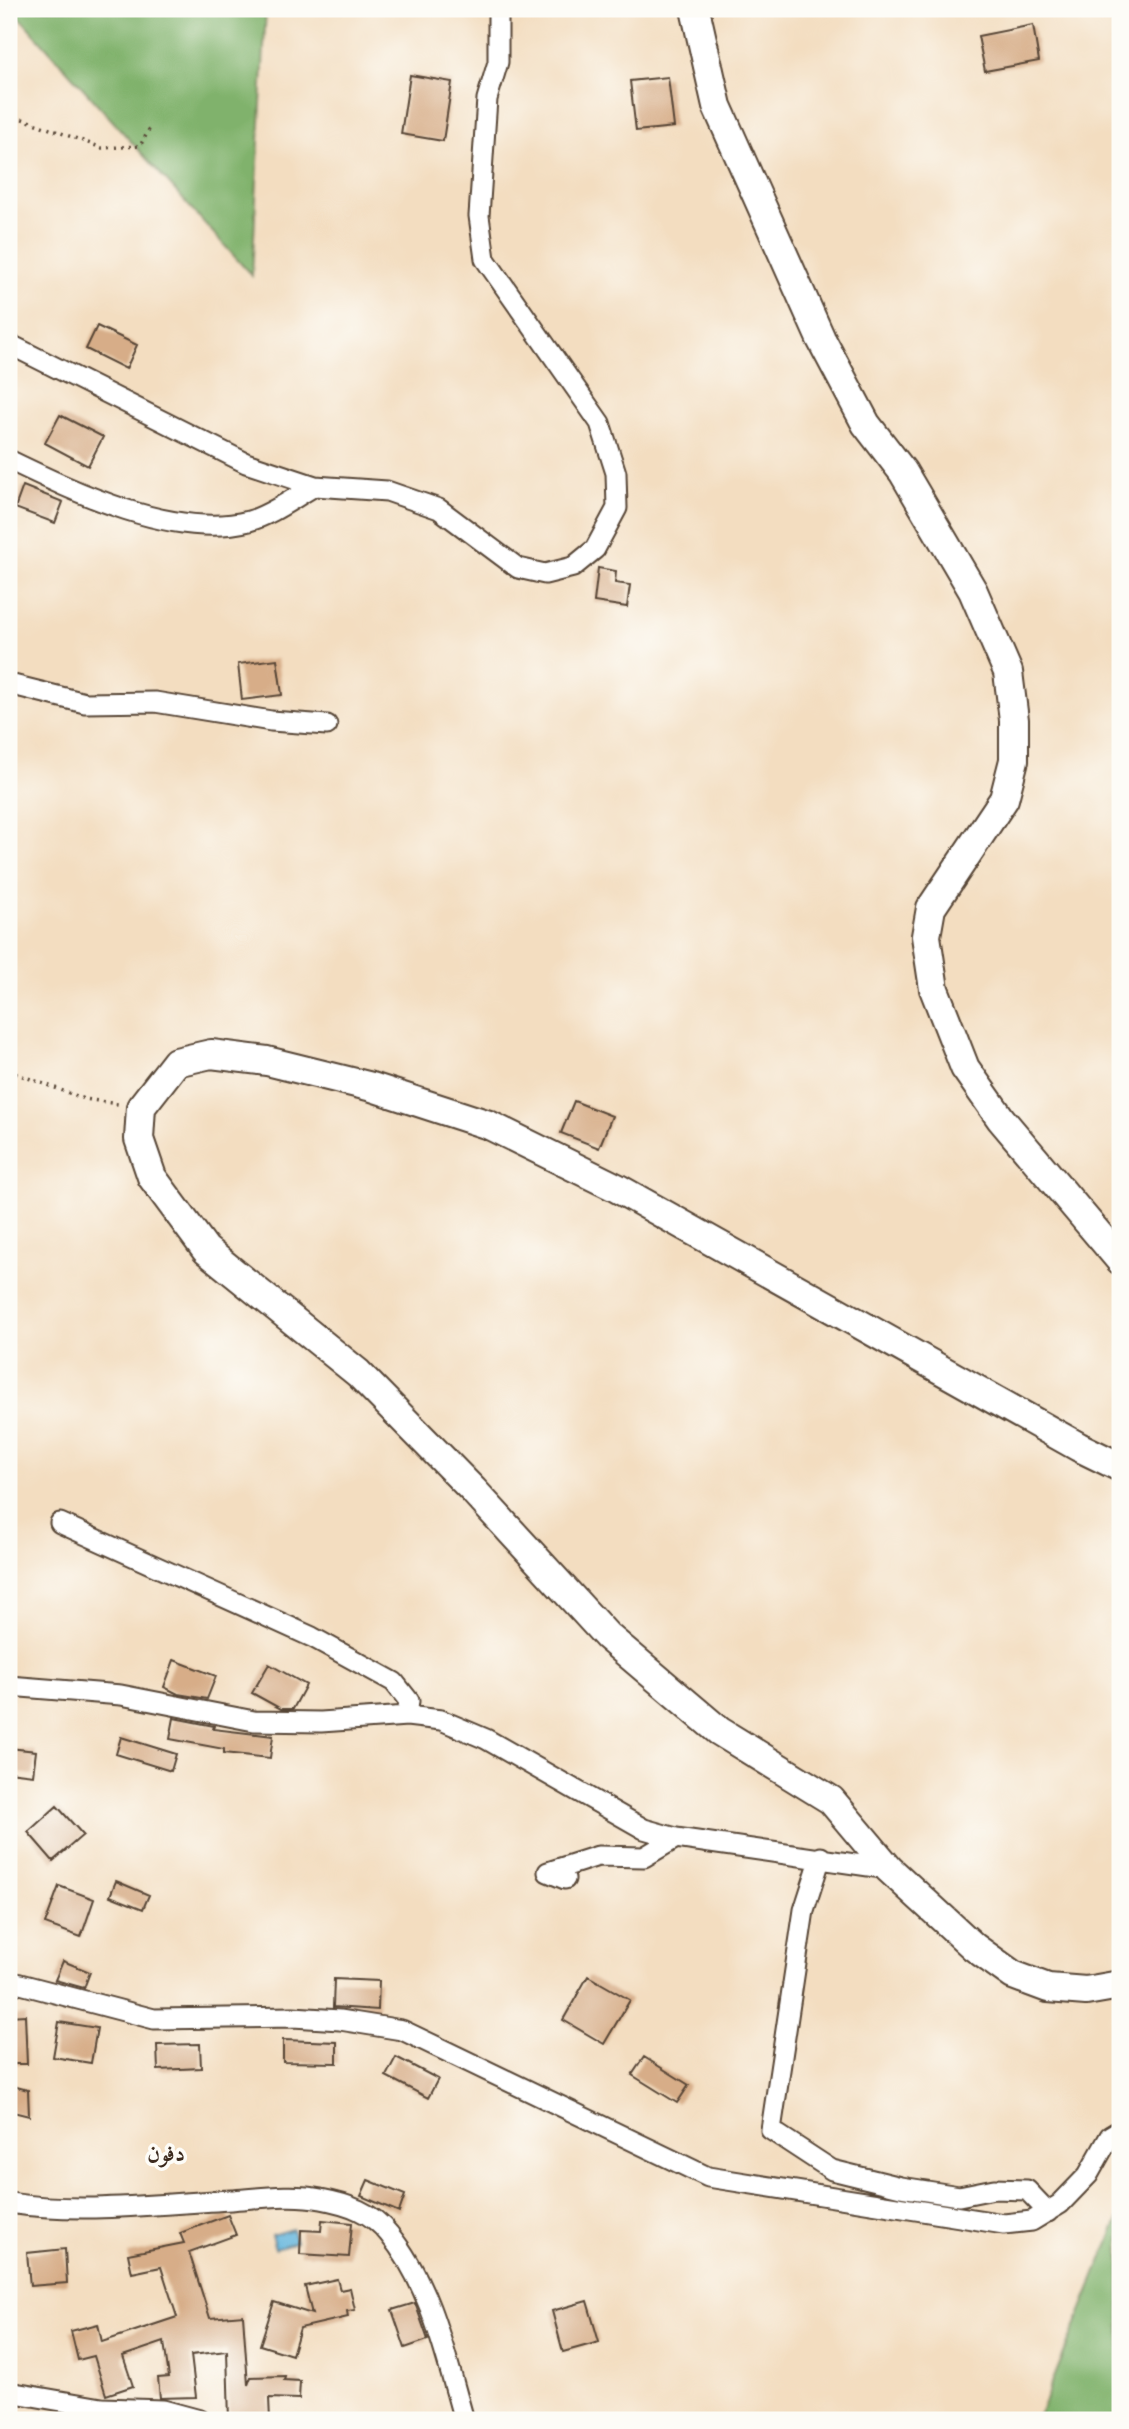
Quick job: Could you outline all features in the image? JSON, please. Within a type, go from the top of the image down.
[{"type":"street","points":[[9,344],[246,463],[315,486],[387,491],[439,509],[518,568],[545,575],[573,567],[595,549],[617,508],[616,473],[600,423],[485,258],[479,216],[487,99],[498,62],[498,9]]},
{"type":"street","points":[[695,9],[717,106],[794,281],[866,424],[903,472],[973,591],[1008,672],[1014,720],[1014,760],[1004,799],[931,908],[926,936],[934,989],[972,1078],[1001,1119],[1120,1260]]},
{"type":"street","points":[[9,460],[107,502],[160,519],[209,526],[250,520],[315,486]]},
{"type":"street","points":[[9,684],[85,704],[155,702],[271,721],[327,725]]},
{"type":"street","points":[[1120,1467],[1079,1447],[617,1188],[489,1125],[372,1087],[267,1061],[211,1054],[176,1062],[141,1107],[139,1139],[152,1177],[206,1250],[358,1373],[473,1490],[607,1636],[719,1731],[831,1800],[889,1868],[974,1947],[1013,1975],[1048,1988],[1086,1991],[1120,1985]]},
{"type":"street","points":[[60,1523],[312,1637],[394,1682],[409,1701],[407,1716]]},
{"type":"street","points":[[9,1686],[121,1695],[254,1721],[321,1722],[407,1716],[441,1720],[486,1739],[643,1829],[676,1838],[889,1868]]},
{"type":"street","points":[[565,1880],[548,1871],[598,1856],[644,1857],[676,1838]]},
{"type":"street","points":[[821,1857],[804,1910],[771,2130],[832,2170],[959,2196],[994,2189],[1027,2190],[1048,2212]]},
{"type":"street","points":[[9,1982],[154,2019],[293,2017],[340,2020],[402,2030],[708,2177],[1004,2224],[1032,2221],[1060,2204],[1088,2175],[1110,2136],[1120,2130]]},
{"type":"street","points":[[9,2203],[52,2209],[260,2198],[318,2198],[359,2208],[388,2233],[412,2267],[439,2336],[464,2420]]},
{"type":"street","points":[[9,2392],[102,2408],[163,2410],[200,2420]]},
{"type":"path","points":[[9,114],[102,148],[140,146],[151,126]]},
{"type":"path","points":[[9,1071],[85,1099],[141,1107]]},
{"type":"green space","points":[[12,9],[266,9],[252,276]]},
{"type":"green space","points":[[1120,2215],[1120,2420],[1037,2420]]},
{"type":"water","points":[[292,2229],[296,2242],[275,2248],[271,2235]]},
{"type":"building","points":[[1033,25],[1039,61],[985,71],[978,36]]},
{"type":"building","points":[[410,75],[452,82],[443,141],[401,134]]},
{"type":"building","points":[[668,77],[674,127],[636,131],[630,81]]},
{"type":"building","points":[[97,326],[137,345],[126,369],[86,349]]},
{"type":"building","points":[[60,415],[103,437],[88,466],[45,443]]},
{"type":"building","points":[[23,486],[63,502],[55,523],[15,508]]},
{"type":"building","points":[[598,568],[616,571],[615,583],[630,585],[627,607],[594,602]]},
{"type":"building","points":[[277,659],[282,695],[242,700],[238,664]]},
{"type":"building","points":[[574,1101],[612,1116],[599,1148],[561,1133]]},
{"type":"building","points":[[174,1660],[216,1676],[207,1699],[178,1694],[164,1687]]},
{"type":"building","points":[[269,1664],[306,1685],[293,1709],[281,1709],[252,1693]]},
{"type":"building","points":[[174,1718],[214,1726],[213,1729],[273,1736],[270,1758],[224,1753],[224,1749],[170,1739]]},
{"type":"building","points":[[121,1737],[176,1754],[171,1771],[116,1754]]},
{"type":"building","points":[[9,1748],[36,1751],[33,1775],[9,1772]]},
{"type":"building","points":[[57,1806],[83,1835],[53,1861],[28,1832]]},
{"type":"building","points":[[116,1881],[149,1895],[143,1909],[110,1896]]},
{"type":"building","points":[[59,1886],[94,1899],[81,1937],[45,1924]]},
{"type":"building","points":[[63,1961],[90,1972],[84,1988],[55,1980]]},
{"type":"building","points":[[588,1976],[630,2000],[604,2044],[563,2020]]},
{"type":"building","points":[[334,1979],[379,1981],[378,2010],[333,2007]]},
{"type":"building","points":[[25,2015],[27,2064],[9,2064],[9,2016]]},
{"type":"building","points":[[59,2022],[97,2028],[91,2063],[53,2057]]},
{"type":"building","points":[[283,2040],[337,2042],[337,2063],[283,2062]]},
{"type":"building","points":[[200,2044],[201,2068],[158,2070],[157,2045]]},
{"type":"building","points":[[396,2057],[438,2079],[428,2098],[386,2076]]},
{"type":"building","points":[[644,2057],[689,2085],[677,2103],[632,2075]]},
{"type":"building","points":[[9,2085],[28,2090],[29,2116],[9,2111]]},
{"type":"building","points":[[368,2180],[405,2195],[399,2212],[361,2196]]},
{"type":"building","points":[[228,2215],[236,2235],[189,2252],[210,2318],[243,2315],[248,2385],[251,2377],[285,2376],[284,2380],[300,2381],[299,2399],[269,2398],[270,2420],[229,2420],[227,2351],[191,2355],[196,2397],[160,2398],[158,2378],[169,2377],[164,2342],[123,2356],[133,2386],[106,2395],[94,2356],[78,2360],[71,2331],[98,2324],[102,2342],[177,2317],[161,2267],[132,2273],[128,2254],[184,2243],[180,2233]]},
{"type":"building","points":[[322,2220],[352,2223],[349,2257],[300,2254],[301,2230],[321,2231]]},
{"type":"building","points":[[65,2249],[67,2283],[30,2286],[27,2253]]},
{"type":"building","points":[[337,2279],[340,2290],[350,2288],[355,2310],[347,2311],[348,2317],[300,2328],[292,2355],[260,2345],[274,2302],[312,2314],[305,2286]]},
{"type":"building","points":[[587,2301],[599,2342],[563,2352],[552,2311]]},
{"type":"building","points":[[415,2303],[428,2340],[405,2348],[392,2310]]},
{"type":"district","name":"دفون","points":[[166,2153]]}]
